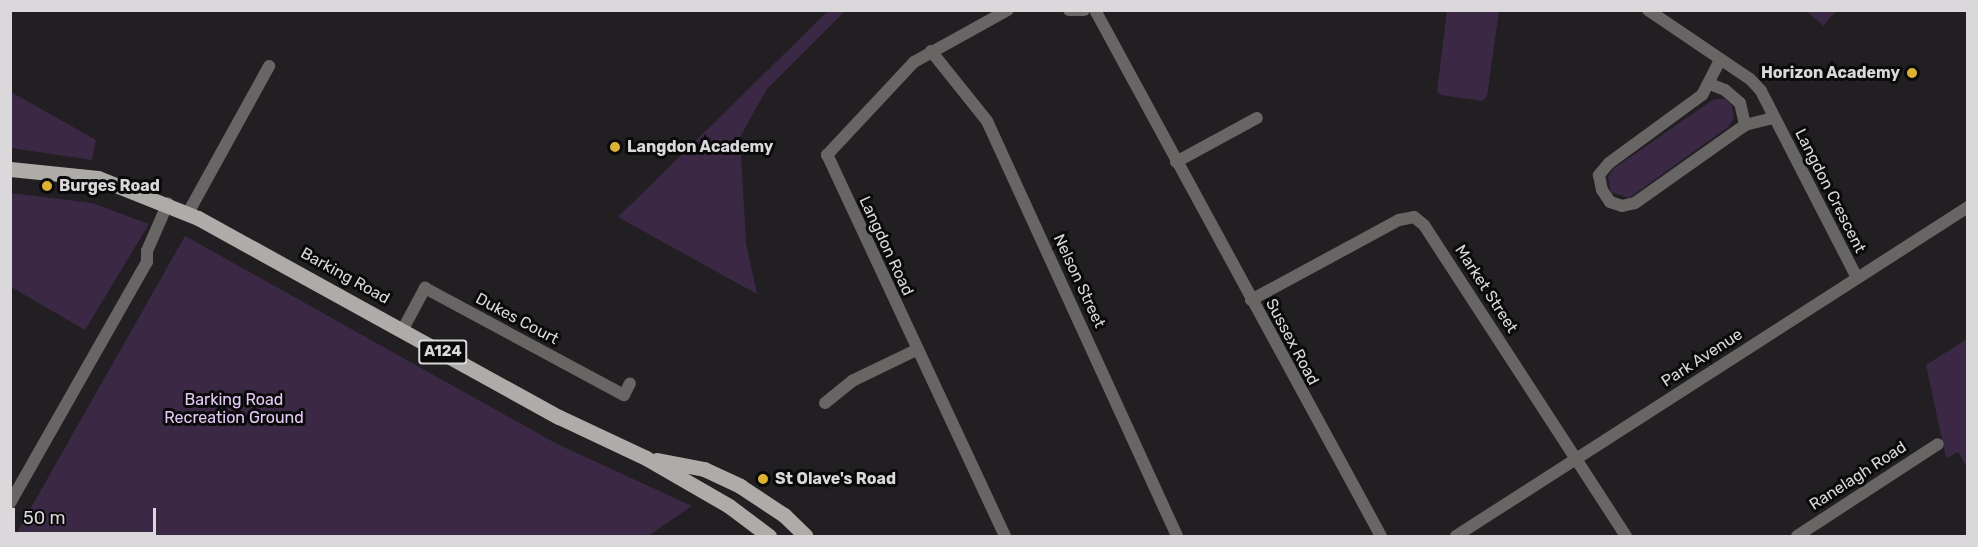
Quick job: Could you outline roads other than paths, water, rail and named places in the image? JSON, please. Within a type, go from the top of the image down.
[{"type":"main road","name":"Barking Road","points":[[10,169],[85,175],[168,203],[244,240],[559,417],[646,458],[729,506],[769,537]]},
{"type":"main road","name":"Barking Road","points":[[646,458],[704,470],[740,486],[784,514],[806,537]]},
{"type":"street","points":[[931,51],[1008,10]]},
{"type":"street","points":[[1069,10],[1084,10]]},
{"type":"street","name":"Sussex Road","points":[[1095,10],[1381,537]]},
{"type":"street","name":"Langdon Crescent","points":[[1648,10],[1750,79],[1774,118],[1857,278]]},
{"type":"street","name":"Langdon Road","points":[[931,51],[914,62],[827,155],[1005,537]]},
{"type":"street","name":"Nelson Street","points":[[931,51],[987,121],[1178,537]]},
{"type":"street","name":"Langdon Crescent","points":[[1720,60],[1710,84],[1702,95],[1609,163],[1599,175],[1602,190],[1611,201],[1622,206],[1635,203],[1745,125],[1774,118]]},
{"type":"street","points":[[188,213],[269,66]]},
{"type":"street","points":[[1710,84],[1725,90],[1740,103],[1745,125]]},
{"type":"street","points":[[1176,162],[1257,118]]},
{"type":"street","points":[[10,503],[147,262],[147,250],[168,203]]},
{"type":"street","name":"Park Avenue","points":[[1456,537],[1968,207]]},
{"type":"street","name":"Market Street","points":[[1251,300],[1399,220],[1414,217],[1424,225],[1626,537]]},
{"type":"street","name":"Dukes Court","points":[[403,329],[425,288],[624,394],[630,383]]},
{"type":"street","points":[[825,403],[852,381],[916,350]]},
{"type":"street","name":"Ranelagh Road","points":[[1797,537],[1938,444]]},
{"type":"place","name":"Horizon Academy","points":[[1912,73]]},
{"type":"place","name":"Langdon Academy","points":[[615,147]]},
{"type":"place","name":"Burges Road","points":[[47,186]]},
{"type":"place","name":"St Olave's Road","points":[[763,479]]},
{"type":"park label","name":"Barking Road Recreation Ground","points":[[234,409]]}]
